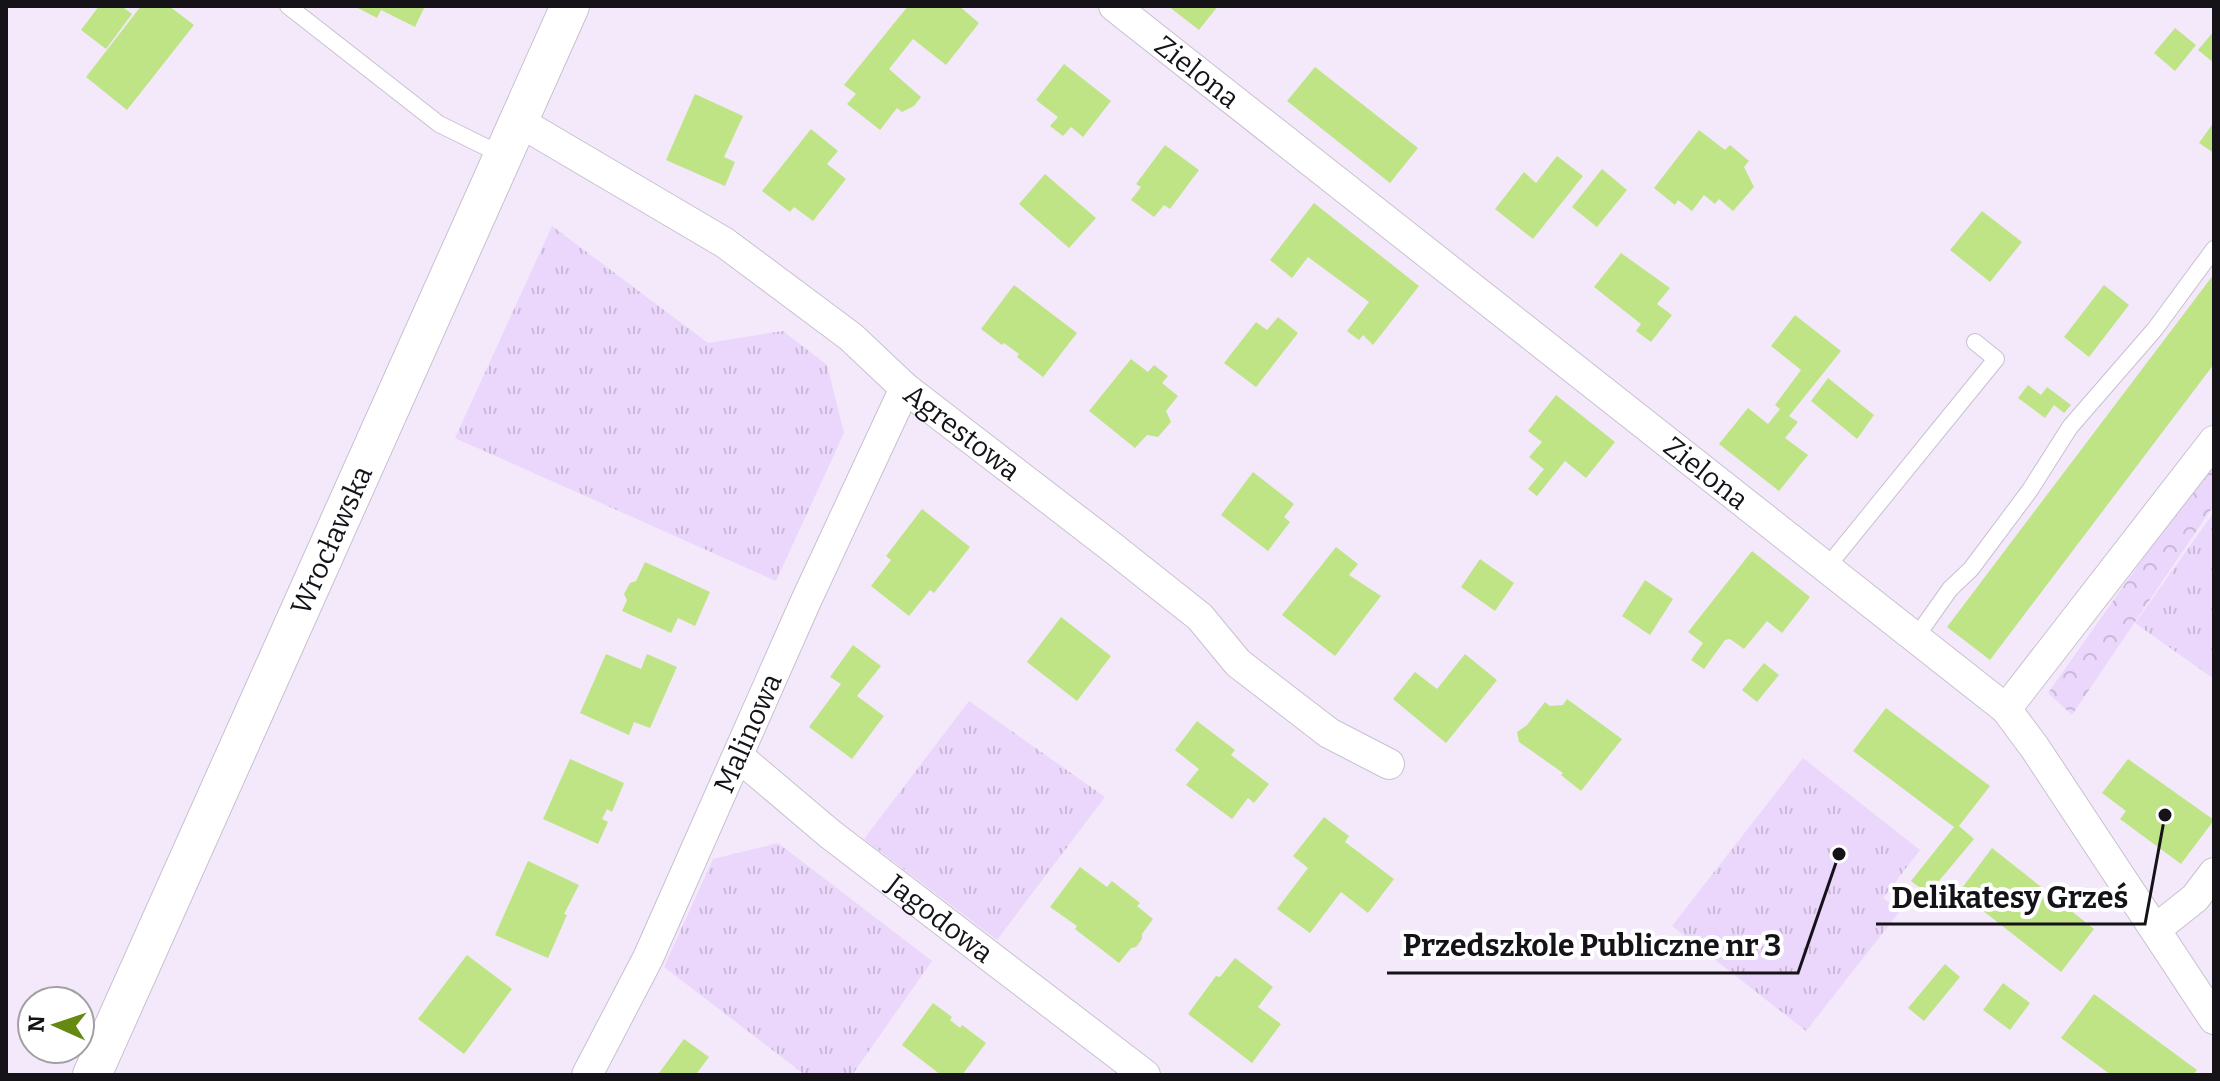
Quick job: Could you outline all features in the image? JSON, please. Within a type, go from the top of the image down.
[{"type":"street","name":"Wrocławska","points":[[92,1075],[570,6]]},
{"type":"street","name":"Zielona","points":[[1114,6],[2006,709],[2214,1019]]},
{"type":"street","name":"Agrestowa","points":[[518,121],[725,243],[851,337],[905,388],[1200,617],[1238,663],[1329,733],[1389,764]]},
{"type":"street","name":"Malinowa","points":[[587,1075],[648,958],[805,603],[905,388]]},
{"type":"street","points":[[2006,709],[2214,441]]},
{"type":"street","name":"Jagodowa","points":[[739,757],[830,834],[1145,1075]]},
{"type":"street","points":[[2156,929],[2195,898],[2214,873]]},
{"type":"lane","points":[[288,6],[439,124],[502,155]]},
{"type":"lane","points":[[1916,637],[1950,589],[1971,569],[2030,490],[2070,427],[2155,329],[2214,249]]},
{"type":"lane","points":[[1827,567],[1996,359],[1975,342]]},
{"type":"green space","points":[[552,226],[708,343],[783,331],[827,365],[844,433],[776,581],[455,438]]},
{"type":"green space","points":[[2214,458],[2214,505],[2072,715],[2048,693]]},
{"type":"green space","points":[[2214,512],[2214,679],[2135,623]]},
{"type":"green space","points":[[969,701],[1105,797],[997,940],[864,839]]},
{"type":"green space","points":[[1803,758],[1920,850],[1883,898],[1900,911],[1806,1031],[1672,926]]},
{"type":"green space","points":[[778,843],[932,961],[852,1075],[805,1075],[664,967],[713,859]]},
{"type":"building","points":[[99,6],[121,6],[132,14],[106,49],[81,30]]},
{"type":"building","points":[[141,6],[169,6],[194,25],[127,110],[86,77]]},
{"type":"building","points":[[354,6],[425,6],[415,27],[381,10],[377,18]]},
{"type":"building","points":[[908,6],[959,6],[979,23],[946,65],[913,39],[889,69],[921,97],[914,106],[902,112],[897,108],[880,130],[847,104],[856,94],[844,85]]},
{"type":"building","points":[[1168,6],[1218,6],[1199,30]]},
{"type":"building","points":[[2175,28],[2196,45],[2175,71],[2154,53]]},
{"type":"building","points":[[2214,31],[2214,63],[2198,50]]},
{"type":"building","points":[[1064,64],[1111,101],[1083,137],[1071,127],[1063,136],[1050,126],[1058,117],[1036,100]]},
{"type":"building","points":[[1315,67],[1418,148],[1390,183],[1287,101]]},
{"type":"building","points":[[695,94],[743,116],[724,157],[735,162],[725,186],[666,160]]},
{"type":"building","points":[[2214,122],[2214,153],[2199,143]]},
{"type":"building","points":[[811,129],[838,151],[827,164],[846,179],[813,221],[794,207],[790,212],[762,191]]},
{"type":"building","points":[[1699,130],[1725,150],[1730,145],[1749,161],[1744,167],[1754,187],[1733,211],[1719,199],[1715,204],[1704,195],[1692,211],[1678,200],[1675,205],[1654,188]]},
{"type":"building","points":[[1165,145],[1199,170],[1170,209],[1164,205],[1154,217],[1131,200],[1141,187],[1136,184]]},
{"type":"building","points":[[1557,156],[1583,176],[1533,239],[1495,209],[1524,172],[1536,183]]},
{"type":"building","points":[[1602,169],[1627,190],[1597,227],[1572,207]]},
{"type":"building","points":[[1045,174],[1096,218],[1069,248],[1019,204]]},
{"type":"building","points":[[1314,203],[1419,286],[1373,345],[1363,335],[1359,340],[1347,331],[1369,302],[1308,257],[1292,278],[1270,260]]},
{"type":"building","points":[[1982,211],[2022,242],[1990,282],[1950,250]]},
{"type":"building","points":[[1621,253],[1670,288],[1657,304],[1672,315],[1651,342],[1636,331],[1641,324],[1594,287]]},
{"type":"building","points":[[2214,274],[2214,364],[1990,660],[1947,627]]},
{"type":"building","points":[[1014,285],[1077,333],[1043,377],[1017,357],[1019,354],[981,329]]},
{"type":"building","points":[[2104,285],[2129,305],[2089,357],[2064,337]]},
{"type":"building","points":[[1795,315],[1841,351],[1789,416],[1798,422],[1785,438],[1808,455],[1779,491],[1719,444],[1748,408],[1768,424],[1780,409],[1775,405],[1801,370],[1771,346]]},
{"type":"building","points":[[1278,317],[1298,333],[1256,387],[1224,363],[1256,322],[1267,330]]},
{"type":"building","points":[[1131,359],[1148,372],[1154,365],[1168,376],[1162,383],[1178,396],[1166,411],[1171,422],[1158,437],[1147,435],[1135,448],[1089,411]]},
{"type":"building","points":[[1828,378],[1874,415],[1857,439],[1811,401]]},
{"type":"building","points":[[2028,385],[2041,395],[2047,387],[2071,405],[2064,413],[2054,405],[2045,418],[2018,398]]},
{"type":"building","points":[[1556,395],[1615,442],[1586,478],[1565,461],[1537,496],[1528,489],[1544,469],[1529,457],[1542,442],[1528,431]]},
{"type":"building","points":[[1253,472],[1294,504],[1284,517],[1290,522],[1268,551],[1221,515]]},
{"type":"building","points":[[922,509],[970,547],[934,593],[930,590],[909,616],[871,586],[891,560],[886,556]]},
{"type":"building","points":[[1336,547],[1358,564],[1349,575],[1381,596],[1335,656],[1282,615]]},
{"type":"building","points":[[1752,551],[1810,597],[1782,633],[1767,621],[1744,649],[1730,639],[1725,640],[1704,669],[1691,660],[1703,643],[1688,632]]},
{"type":"building","points":[[1480,559],[1514,583],[1495,611],[1461,587]]},
{"type":"building","points":[[645,562],[710,592],[695,626],[678,618],[671,633],[622,611],[627,600],[624,594],[630,583],[636,581]]},
{"type":"building","points":[[1645,580],[1673,599],[1650,635],[1622,616]]},
{"type":"building","points":[[1061,617],[1111,656],[1077,701],[1027,662]]},
{"type":"building","points":[[853,645],[881,666],[857,696],[884,716],[852,759],[809,727],[841,684],[830,677]]},
{"type":"building","points":[[606,654],[641,669],[647,654],[677,667],[650,728],[634,722],[629,735],[580,713]]},
{"type":"building","points":[[1465,654],[1497,680],[1446,743],[1393,699],[1415,672],[1437,689]]},
{"type":"building","points":[[1764,663],[1779,675],[1757,702],[1742,690]]},
{"type":"building","points":[[1567,699],[1622,739],[1581,791],[1561,775],[1563,773],[1519,742],[1517,732],[1527,725],[1545,702],[1550,706],[1563,705]]},
{"type":"building","points":[[1886,708],[1990,786],[1959,826],[1974,839],[1928,894],[1911,881],[1954,827],[1853,751]]},
{"type":"building","points":[[1197,721],[1235,750],[1231,755],[1269,784],[1254,803],[1248,798],[1232,819],[1186,785],[1199,769],[1175,750]]},
{"type":"building","points":[[570,759],[624,783],[612,812],[607,809],[602,819],[608,822],[598,844],[543,819]]},
{"type":"building","points":[[2128,759],[2214,820],[2181,864],[2120,819],[2126,811],[2102,793]]},
{"type":"building","points":[[1324,817],[1349,836],[1345,842],[1394,879],[1368,913],[1341,892],[1310,933],[1277,909],[1308,868],[1293,856]]},
{"type":"building","points":[[1992,848],[2094,929],[2061,972],[1959,892]]},
{"type":"building","points":[[528,861],[579,885],[564,914],[567,915],[548,958],[495,935]]},
{"type":"building","points":[[1080,867],[1107,887],[1112,881],[1140,903],[1137,906],[1153,919],[1136,947],[1131,948],[1119,963],[1050,907]]},
{"type":"building","points":[[467,955],[512,989],[464,1054],[418,1019]]},
{"type":"building","points":[[1235,958],[1273,987],[1258,1007],[1281,1024],[1252,1063],[1188,1014],[1216,976],[1220,977]]},
{"type":"building","points":[[1945,964],[1960,977],[1924,1021],[1908,1008]]},
{"type":"building","points":[[2003,983],[2030,1003],[2010,1030],[1983,1010]]},
{"type":"building","points":[[2094,994],[2197,1070],[2193,1075],[2111,1075],[2061,1038]]},
{"type":"building","points":[[933,1003],[952,1017],[950,1020],[960,1028],[962,1025],[986,1043],[962,1075],[941,1075],[902,1045]]},
{"type":"building","points":[[684,1039],[709,1057],[697,1073],[700,1075],[659,1073]]},
{"type":"place","name":"Delikatesy Grześ","points":[[2165,815]]},
{"type":"place","name":"Przedszkole Publiczne nr 3","points":[[1839,854]]}]
